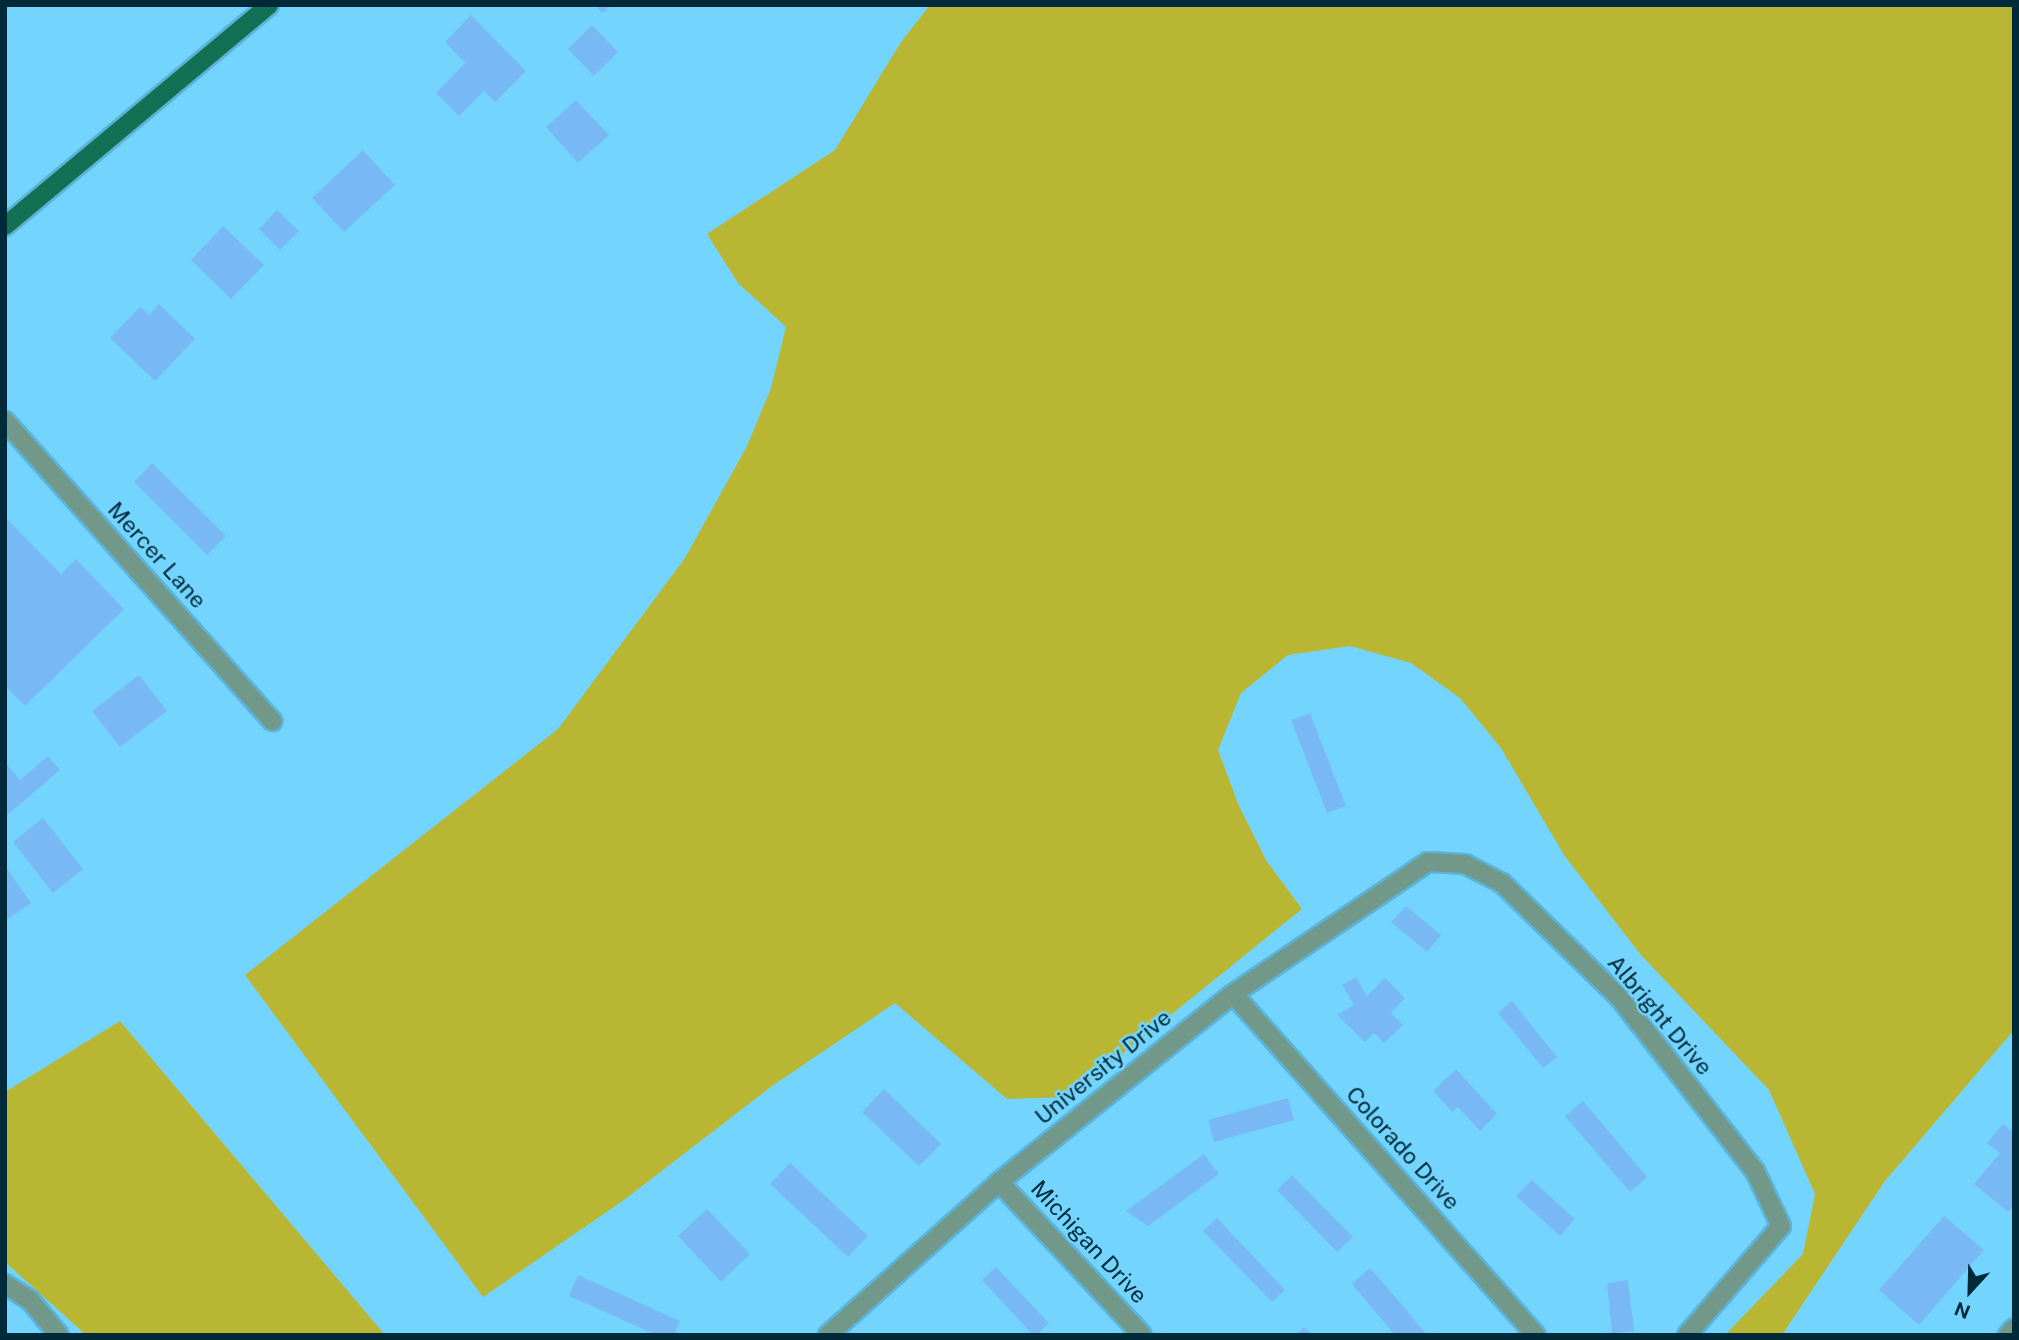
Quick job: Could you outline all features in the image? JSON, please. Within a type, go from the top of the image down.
[{"type":"main road","points":[[5,226],[269,5]]},
{"type":"street","name":"Mercer Lane","points":[[5,421],[272,721]]},
{"type":"street","name":"University Drive","points":[[828,1335],[999,1182],[1233,994],[1428,862]]},
{"type":"street","name":"Albright Drive","points":[[1428,862],[1465,864],[1502,883],[1619,997],[1755,1171],[1781,1226],[1687,1335]]},
{"type":"street","name":"Colorado Drive","points":[[1233,994],[1536,1335]]},
{"type":"street","name":"Michigan Drive","points":[[999,1182],[1142,1335]]},
{"type":"street","points":[[5,1284],[30,1300],[59,1335]]},
{"type":"street","points":[[2008,1335],[2014,1328]]},
{"type":"shaded area","points":[[930,5],[2014,5],[2014,1030],[1885,1181],[1782,1335],[1725,1335],[1803,1254],[1815,1194],[1769,1090],[1640,954],[1564,855],[1501,748],[1460,698],[1411,663],[1350,646],[1288,655],[1241,693],[1218,750],[1239,806],[1266,860],[1302,909],[1069,1097],[1007,1099],[895,1003],[772,1086],[624,1200],[483,1297],[245,975],[558,729],[685,558],[747,446],[771,388],[786,327],[738,283],[707,234],[835,150],[901,42]]},
{"type":"shaded area","points":[[120,1021],[385,1335],[86,1335],[5,1262],[5,1092]]},
{"type":"building","points":[[595,5],[611,5],[602,13]]},
{"type":"building","points":[[471,15],[526,71],[495,102],[484,91],[459,116],[436,93],[465,63],[445,42]]},
{"type":"building","points":[[592,25],[618,52],[594,76],[568,49]]},
{"type":"building","points":[[576,100],[609,135],[578,163],[546,127]]},
{"type":"building","points":[[363,150],[395,185],[344,232],[312,198]]},
{"type":"building","points":[[277,210],[299,231],[280,250],[259,229]]},
{"type":"building","points":[[223,226],[264,265],[231,299],[191,260]]},
{"type":"building","points":[[159,304],[195,339],[155,381],[110,338],[140,307],[149,315]]},
{"type":"building","points":[[152,463],[226,536],[207,555],[134,482]]},
{"type":"building","points":[[5,517],[61,574],[76,559],[124,609],[25,706],[5,686]]},
{"type":"building","points":[[139,675],[167,711],[120,747],[92,711]]},
{"type":"building","points":[[1310,713],[1346,806],[1327,813],[1291,720]]},
{"type":"building","points":[[48,756],[60,770],[5,817],[5,763],[20,780]]},
{"type":"building","points":[[43,818],[83,869],[53,893],[13,842]]},
{"type":"building","points":[[5,866],[31,903],[5,921]]},
{"type":"building","points":[[1406,906],[1441,935],[1427,952],[1391,922]]},
{"type":"building","points":[[1356,977],[1367,996],[1385,978],[1405,998],[1391,1013],[1403,1025],[1384,1043],[1374,1033],[1365,1042],[1337,1015],[1354,1005],[1342,985]]},
{"type":"building","points":[[1512,1001],[1557,1057],[1543,1068],[1498,1013]]},
{"type":"building","points":[[1456,1069],[1497,1114],[1480,1131],[1458,1107],[1452,1112],[1433,1091]]},
{"type":"building","points":[[884,1089],[941,1144],[919,1166],[862,1112]]},
{"type":"building","points":[[1288,1098],[1294,1120],[1214,1142],[1208,1120]]},
{"type":"building","points":[[1583,1101],[1647,1177],[1630,1192],[1565,1116]]},
{"type":"building","points":[[2003,1124],[2014,1133],[2014,1205],[2008,1212],[1974,1184],[2000,1153],[1987,1143]]},
{"type":"building","points":[[1204,1154],[1219,1174],[1148,1226],[1126,1211]]},
{"type":"building","points":[[790,1163],[868,1236],[848,1257],[770,1184]]},
{"type":"building","points":[[1292,1175],[1353,1237],[1337,1252],[1277,1190]]},
{"type":"building","points":[[1532,1180],[1575,1219],[1560,1236],[1516,1196]]},
{"type":"building","points":[[707,1209],[750,1254],[721,1282],[678,1236]]},
{"type":"building","points":[[1944,1216],[1984,1250],[1919,1325],[1879,1290]]},
{"type":"building","points":[[1217,1218],[1285,1290],[1272,1302],[1203,1231]]},
{"type":"building","points":[[996,1267],[1049,1323],[1037,1335],[1033,1335],[982,1280]]},
{"type":"building","points":[[1370,1268],[1427,1335],[1395,1335],[1352,1284]]},
{"type":"building","points":[[578,1275],[680,1321],[674,1335],[656,1335],[569,1296]]},
{"type":"building","points":[[1628,1280],[1634,1331],[1612,1333],[1607,1283]]},
{"type":"building","points":[[1304,1327],[1313,1335],[1296,1335]]}]
